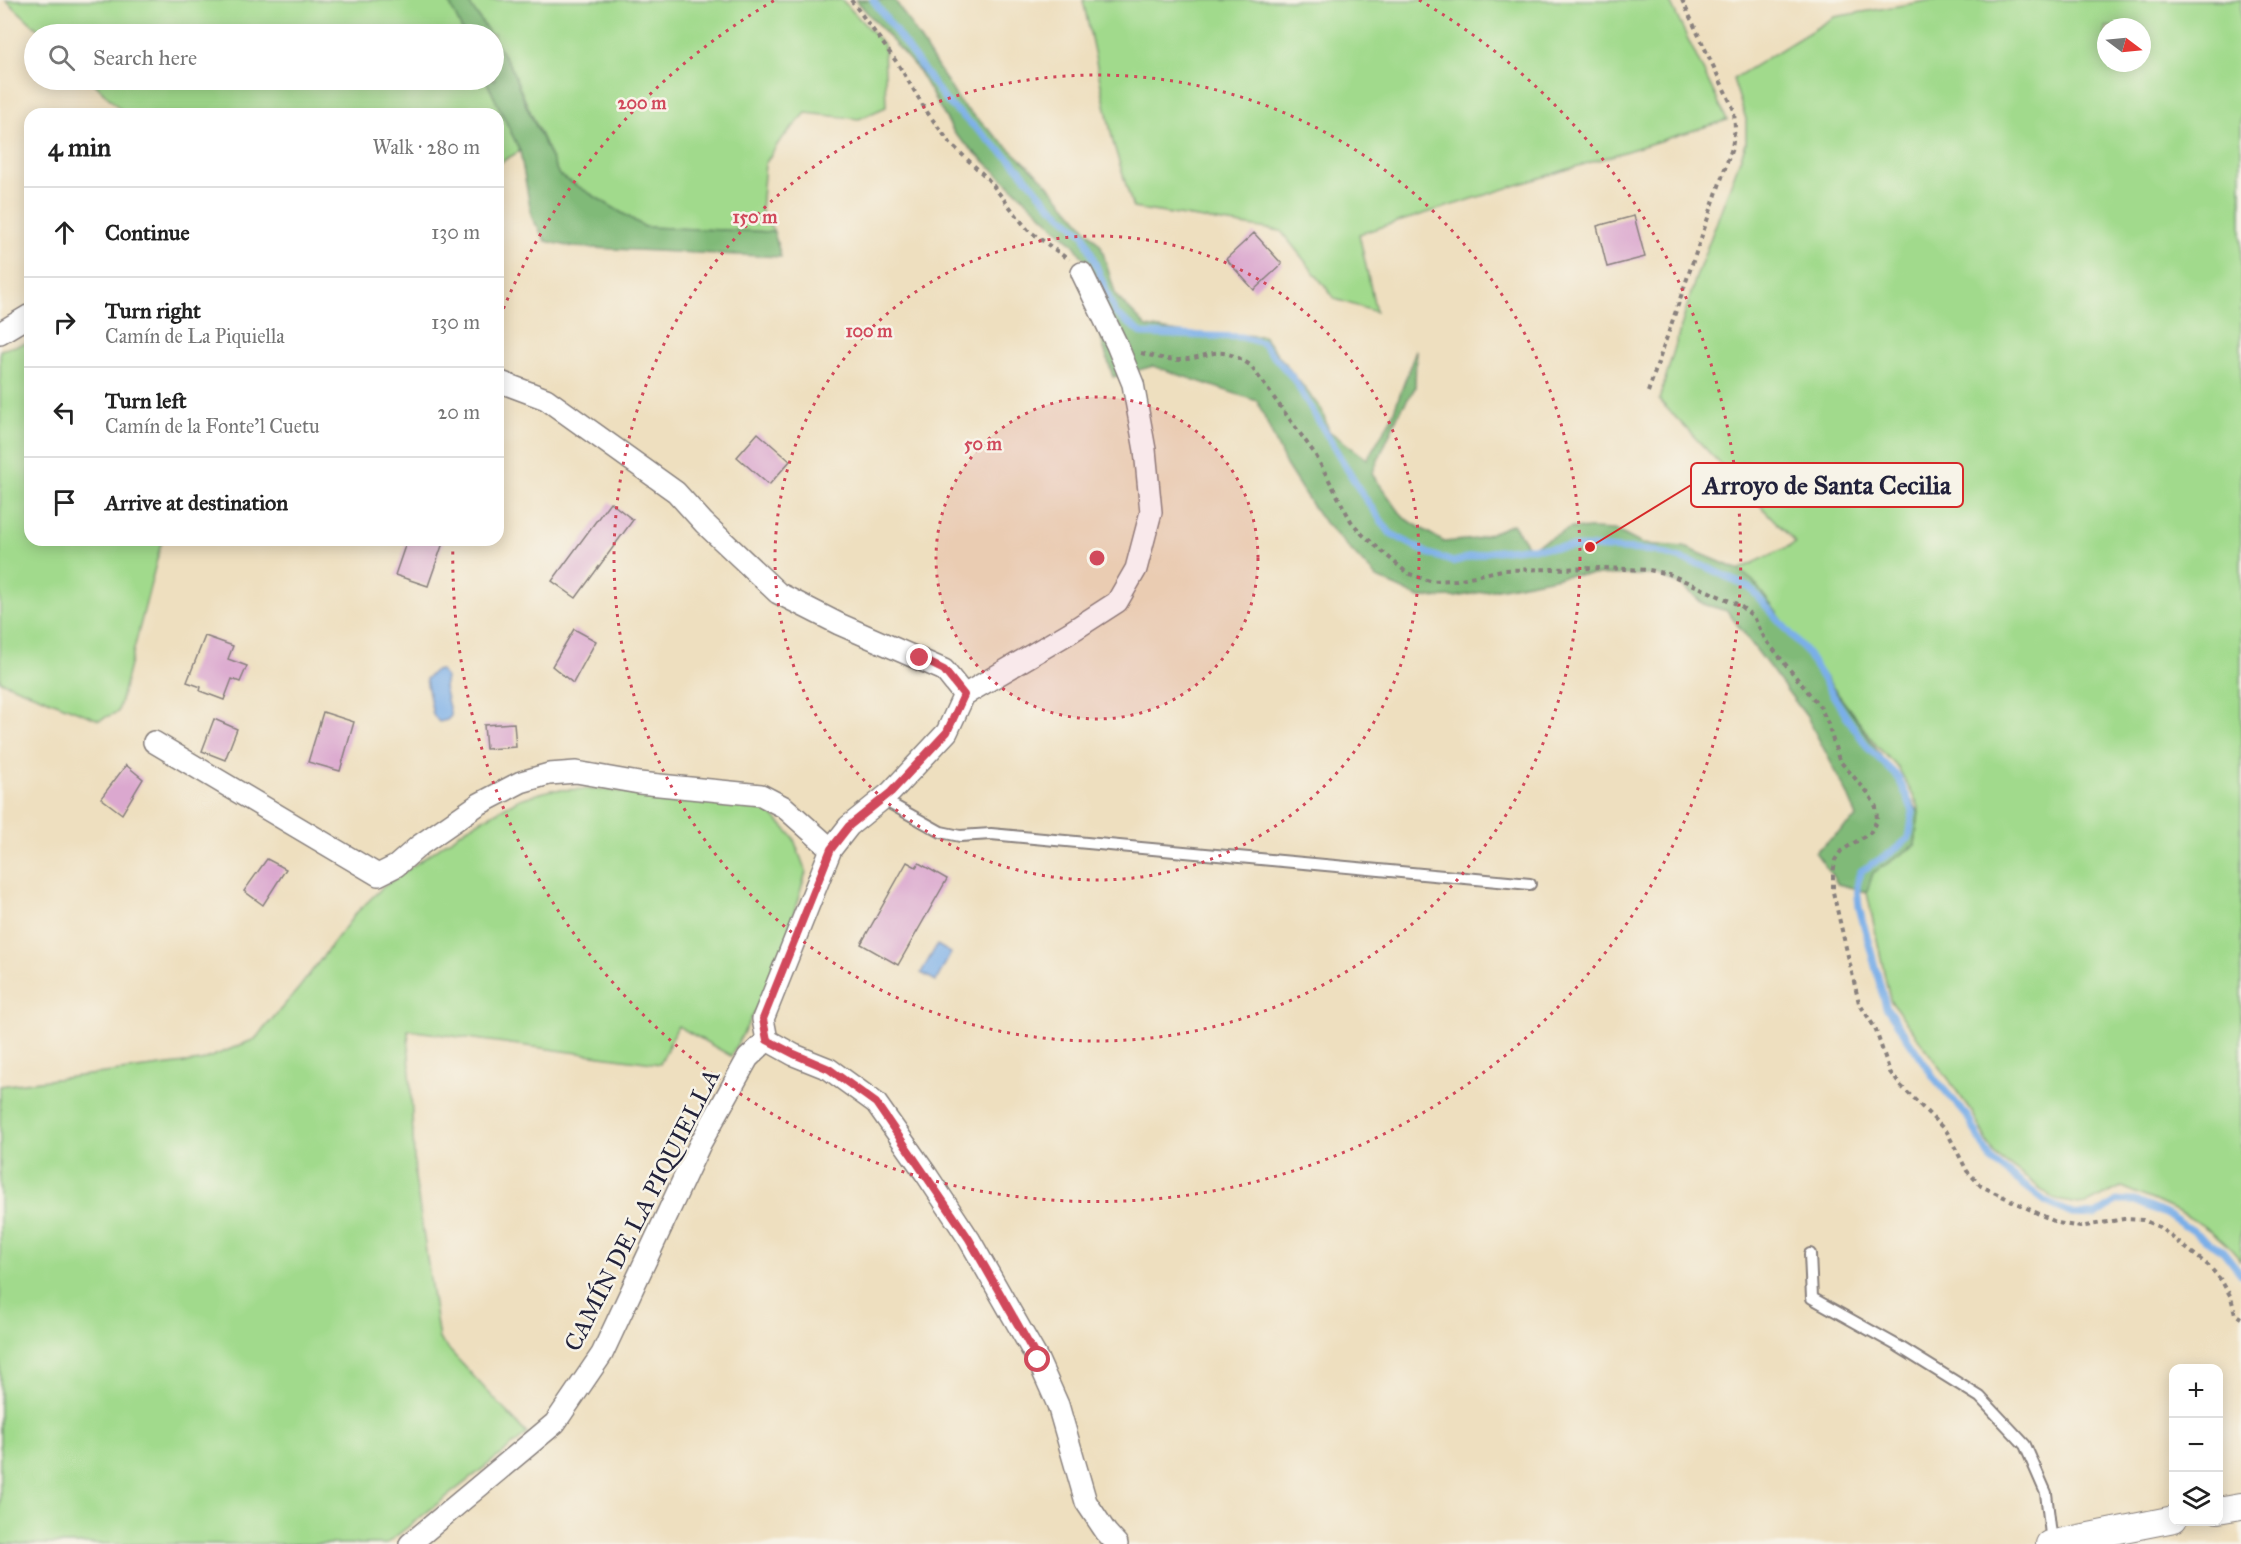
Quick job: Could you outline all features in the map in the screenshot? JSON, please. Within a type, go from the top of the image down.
[{"type":"street","points":[[1082,273],[1133,384],[1145,450],[1151,512],[1136,569],[1117,602],[964,695],[947,732],[882,799],[849,826],[831,849],[763,1019],[767,1040],[829,1069],[876,1103],[926,1174],[969,1239],[1038,1360],[1058,1405],[1086,1502],[1117,1544]]},
{"type":"street","points":[[0,333],[24,319]]},
{"type":"street","points":[[504,383],[546,399],[676,492],[704,523],[778,593],[839,624],[944,670],[964,695]]},
{"type":"street","points":[[154,742],[378,875],[396,866],[479,804],[521,782],[549,774],[576,772],[639,783],[761,795],[784,807],[831,849]]},
{"type":"street","name":"CAMÍN DE LA PIQUIELLA","points":[[410,1544],[555,1423],[602,1354],[700,1144],[721,1106],[748,1058],[767,1040]]},
{"type":"street","points":[[2223,1509],[2241,1506]]},
{"type":"street","points":[[2050,1544],[2169,1520]]},
{"type":"lane","points":[[882,799],[941,832],[960,836],[991,834],[1530,884]]},
{"type":"lane","points":[[1810,1254],[1812,1298],[1898,1346],[1980,1397],[2025,1445],[2046,1493],[2050,1544]]},
{"type":"path","points":[[851,0],[898,64],[927,112],[950,143],[987,178],[1028,230],[1074,264],[1082,273]]},
{"type":"path","points":[[1648,392],[1732,148],[1735,128],[1734,110],[1725,88],[1682,0]]},
{"type":"path","points":[[1117,345],[1158,358],[1179,360],[1216,351],[1239,357],[1250,365],[1315,454],[1351,521],[1362,534],[1407,573],[1430,581],[1456,580],[1502,570],[1604,568],[1649,570],[1669,574],[1739,605],[1754,617],[1765,639],[1821,708],[1839,760],[1868,793],[1876,807],[1877,820],[1870,833],[1841,851],[1835,860],[1833,892],[1859,1003],[1875,1028],[1890,1072],[1947,1132],[1967,1171],[1982,1186],[2058,1223],[2080,1227],[2124,1219],[2143,1220],[2159,1227],[2209,1266],[2222,1280],[2231,1298],[2235,1314],[2241,1318]]},
{"type":"green space","points":[[6,0],[448,0],[459,24],[32,24]]},
{"type":"green space","points":[[448,0],[467,0],[483,24],[459,24]]},
{"type":"green space","points":[[462,0],[842,0],[884,45],[886,107],[859,119],[806,113],[779,142],[765,164],[761,210],[774,232],[645,227],[559,175],[504,56],[504,24],[480,24]]},
{"type":"green space","points":[[856,0],[895,0],[961,104],[1045,181],[1101,246],[1116,296],[1147,327],[1185,333],[1263,336],[1322,410],[1329,431],[1367,459],[1391,419],[1416,350],[1415,388],[1399,413],[1372,474],[1404,518],[1444,542],[1476,539],[1513,524],[1529,548],[1571,528],[1615,530],[1642,544],[1685,547],[1739,570],[1753,581],[1853,715],[1919,812],[1915,845],[1873,873],[1867,892],[1838,884],[1815,852],[1857,817],[1807,717],[1727,611],[1703,604],[1683,586],[1656,575],[1570,575],[1456,597],[1420,598],[1377,578],[1318,515],[1286,465],[1257,401],[1153,366],[1113,377],[1102,342],[1097,278],[1074,245],[955,134],[918,70]]},
{"type":"green space","points":[[1083,0],[1669,0],[1727,120],[1359,234],[1376,312],[1335,299],[1281,231],[1133,208],[1113,142]]},
{"type":"green space","points":[[1932,0],[2241,0],[2241,1261],[2229,1247],[2202,1225],[2154,1201],[2121,1187],[2085,1205],[2056,1200],[1994,1154],[1972,1112],[1890,1000],[1866,888],[1873,873],[1915,845],[1919,807],[1899,769],[1877,746],[1753,581],[1736,571],[1796,543],[1659,400],[1695,280],[1746,143],[1746,119],[1733,79],[1834,17]]},
{"type":"green space","points":[[504,56],[559,175],[645,227],[774,232],[781,257],[572,247],[546,241],[532,218],[520,151],[504,118],[504,108],[499,108],[491,90],[504,90]]},
{"type":"green space","points":[[101,90],[491,90],[499,108],[119,108]]},
{"type":"green space","points":[[504,118],[520,151],[504,160]]},
{"type":"green space","points":[[24,344],[24,546],[160,546],[118,712],[99,720],[0,681],[0,350]]},
{"type":"green space","points":[[598,789],[766,808],[793,837],[806,872],[777,970],[731,1056],[678,1026],[660,1064],[408,1030],[415,1177],[439,1339],[527,1434],[386,1544],[0,1544],[0,1086],[201,1061],[255,1039],[299,988],[356,913],[382,888],[467,828],[520,799],[551,790]]},
{"type":"water","points":[[440,670],[446,678],[444,687],[451,716],[439,722],[433,715],[426,679],[434,671]]},
{"type":"water","points":[[937,945],[951,953],[936,981],[921,973]]},
{"type":"building","points":[[1634,216],[1645,257],[1607,267],[1597,226]]},
{"type":"building","points":[[1254,233],[1282,264],[1254,290],[1226,259]]},
{"type":"building","points":[[758,433],[790,461],[769,485],[737,457]]},
{"type":"building","points":[[610,502],[633,520],[576,598],[552,581]]},
{"type":"building","points":[[405,546],[442,546],[428,586],[395,575]]},
{"type":"building","points":[[574,629],[596,641],[573,683],[552,666]]},
{"type":"building","points":[[205,636],[233,646],[228,659],[247,666],[240,682],[232,679],[224,700],[200,691],[201,687],[187,682]]},
{"type":"building","points":[[323,712],[354,722],[340,771],[308,762]]},
{"type":"building","points":[[214,719],[237,729],[225,760],[202,751]]},
{"type":"building","points":[[514,723],[516,747],[486,749],[484,725]]},
{"type":"building","points":[[126,765],[143,779],[122,814],[101,798]]},
{"type":"building","points":[[267,859],[286,869],[263,905],[244,891]]},
{"type":"building","points":[[907,862],[916,867],[919,863],[947,879],[898,965],[861,944]]},
{"type":"waterway","points":[[873,0],[946,101],[1013,162],[1050,205],[1084,235],[1115,313],[1143,334],[1241,337],[1262,343],[1293,378],[1362,494],[1390,533],[1427,553],[1453,562],[1488,552],[1524,548],[1590,547],[1654,551],[1704,566],[1750,588],[1805,650],[1869,749],[1898,777],[1913,811],[1909,838],[1892,852],[1861,871],[1857,886],[1859,907],[1886,1007],[1935,1079],[1967,1116],[1991,1160],[2046,1202],[2072,1214],[2096,1215],[2117,1201],[2135,1201],[2168,1215],[2223,1251],[2241,1274]]},
{"type":"place","name":"Arroyo de Santa Cecilia","points":[[1590,547]]},
{"type":"route","points":[[920,658],[944,670],[964,695],[947,732],[891,792],[849,826],[831,849],[763,1019],[767,1040],[829,1069],[876,1103],[969,1239],[1038,1360]]}]
